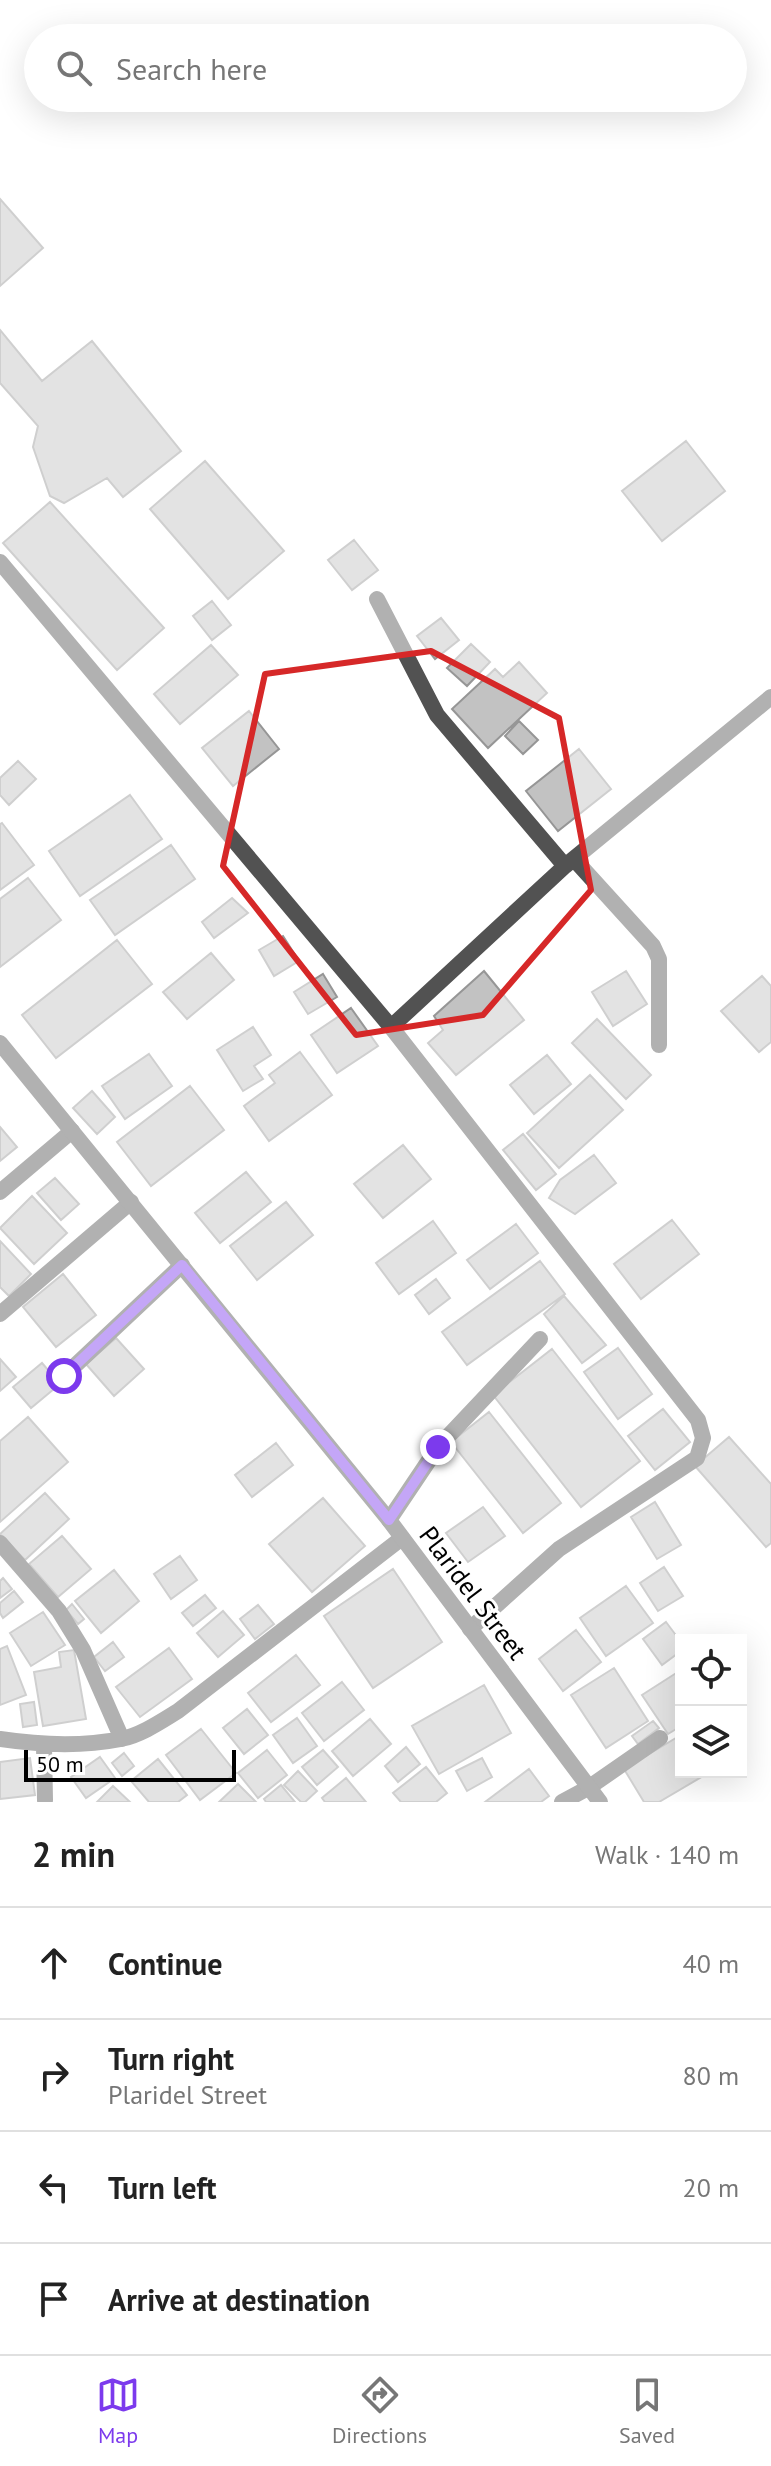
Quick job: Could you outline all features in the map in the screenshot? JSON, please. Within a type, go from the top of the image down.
[{"type":"street","points":[[0,562],[391,1027],[698,1420],[703,1438],[697,1458],[559,1549],[470,1629]]},
{"type":"street","points":[[377,599],[437,715],[570,862],[653,946],[659,959],[659,1045]]},
{"type":"street","points":[[391,1027],[570,862],[771,697]]},
{"type":"street","name":"Plaridel Street","points":[[0,1043],[389,1520],[600,1802]]},
{"type":"street","points":[[0,1192],[72,1131]]},
{"type":"street","points":[[0,1314],[131,1202]]},
{"type":"street","points":[[64,1376],[182,1265]]},
{"type":"street","points":[[389,1520],[438,1447],[540,1339]]},
{"type":"street","points":[[0,1739],[44,1746],[122,1739],[152,1727],[178,1711],[402,1538]]},
{"type":"street","points":[[0,1543],[59,1611],[83,1650],[122,1739]]},
{"type":"street","points":[[562,1802],[588,1788],[660,1738]]},
{"type":"street","points":[[44,1746],[46,1801]]},
{"type":"highlighted area","points":[[431,651],[559,718],[591,890],[483,1015],[356,1035],[223,866],[265,674]]},
{"type":"building","points":[[0,199],[43,248],[0,286]]},
{"type":"building","points":[[0,330],[42,381],[92,341],[181,451],[123,497],[107,478],[64,503],[50,496],[33,447],[38,426],[0,383]]},
{"type":"building","points":[[686,441],[725,491],[662,541],[622,491]]},
{"type":"building","points":[[205,461],[284,551],[228,599],[150,509]]},
{"type":"building","points":[[50,502],[164,628],[117,670],[3,543]]},
{"type":"building","points":[[354,540],[378,570],[352,590],[328,560]]},
{"type":"building","points":[[212,601],[231,625],[212,640],[193,616]]},
{"type":"building","points":[[441,618],[459,640],[435,659],[417,636]]},
{"type":"building","points":[[471,644],[490,662],[467,686],[447,668]]},
{"type":"building","points":[[211,645],[238,675],[180,724],[154,694]]},
{"type":"building","points":[[519,662],[547,693],[488,748],[452,709],[495,669],[503,677]]},
{"type":"building","points":[[249,711],[279,749],[233,786],[202,748]]},
{"type":"building","points":[[519,721],[538,740],[523,754],[505,736]]},
{"type":"building","points":[[579,749],[611,789],[558,831],[526,791]]},
{"type":"building","points":[[18,761],[36,779],[9,805],[0,795],[0,778]]},
{"type":"building","points":[[130,795],[162,839],[80,896],[49,851]]},
{"type":"building","points":[[0,824],[34,865],[0,890]]},
{"type":"building","points":[[171,845],[195,879],[115,935],[90,900]]},
{"type":"building","points":[[28,878],[61,920],[0,967],[0,899]]},
{"type":"building","points":[[232,898],[248,913],[214,938],[202,922]]},
{"type":"building","points":[[283,936],[299,961],[274,976],[259,950]]},
{"type":"building","points":[[117,940],[152,984],[56,1058],[22,1015]]},
{"type":"building","points":[[211,953],[234,980],[187,1019],[163,992]]},
{"type":"building","points":[[484,971],[524,1020],[456,1075],[428,1043],[443,1030],[434,1016]]},
{"type":"building","points":[[626,971],[647,1004],[613,1026],[592,992]]},
{"type":"building","points":[[323,974],[337,997],[308,1014],[294,992]]},
{"type":"building","points":[[762,976],[771,986],[771,1042],[759,1052],[721,1011]]},
{"type":"building","points":[[351,1008],[378,1046],[337,1073],[311,1035]]},
{"type":"building","points":[[597,1019],[651,1075],[626,1099],[572,1043]]},
{"type":"building","points":[[253,1027],[271,1055],[254,1066],[263,1079],[243,1091],[217,1050]]},
{"type":"building","points":[[300,1052],[332,1095],[269,1141],[244,1106],[275,1083],[269,1075]]},
{"type":"building","points":[[149,1054],[172,1086],[125,1119],[102,1086]]},
{"type":"building","points":[[547,1055],[571,1084],[534,1114],[510,1085]]},
{"type":"building","points":[[590,1075],[623,1110],[559,1168],[527,1133]]},
{"type":"building","points":[[190,1086],[224,1130],[151,1186],[117,1142]]},
{"type":"building","points":[[92,1091],[115,1117],[97,1134],[73,1108]]},
{"type":"building","points":[[0,1127],[17,1147],[0,1161]]},
{"type":"building","points":[[523,1134],[556,1174],[536,1190],[503,1150]]},
{"type":"building","points":[[403,1145],[431,1179],[383,1218],[354,1184]]},
{"type":"building","points":[[594,1155],[616,1183],[575,1214],[549,1198],[560,1180]]},
{"type":"building","points":[[246,1172],[271,1202],[220,1243],[195,1213]]},
{"type":"building","points":[[55,1178],[79,1204],[61,1220],[37,1193]]},
{"type":"building","points":[[32,1196],[67,1233],[34,1264],[0,1228]]},
{"type":"building","points":[[286,1202],[313,1235],[257,1280],[230,1246]]},
{"type":"building","points":[[672,1220],[699,1254],[641,1299],[614,1264]]},
{"type":"building","points":[[433,1221],[456,1253],[399,1294],[376,1263]]},
{"type":"building","points":[[516,1224],[538,1253],[490,1289],[467,1260]]},
{"type":"building","points":[[0,1241],[31,1274],[9,1296],[0,1287]]},
{"type":"building","points":[[540,1261],[565,1294],[467,1365],[442,1332]]},
{"type":"building","points":[[63,1274],[96,1315],[56,1347],[23,1307]]},
{"type":"building","points":[[436,1279],[450,1298],[429,1314],[415,1295]]},
{"type":"building","points":[[564,1296],[606,1345],[582,1363],[544,1314]]},
{"type":"building","points":[[116,1338],[144,1369],[114,1396],[86,1364]]},
{"type":"building","points":[[618,1348],[652,1394],[618,1419],[584,1372]]},
{"type":"building","points":[[552,1349],[640,1461],[581,1507],[493,1395]]},
{"type":"building","points":[[0,1359],[16,1377],[0,1391]]},
{"type":"building","points":[[42,1363],[60,1384],[31,1408],[13,1387]]},
{"type":"building","points":[[663,1409],[690,1442],[655,1470],[628,1436]]},
{"type":"building","points":[[489,1412],[561,1503],[523,1533],[451,1442]]},
{"type":"building","points":[[28,1417],[68,1462],[0,1522],[0,1441]]},
{"type":"building","points":[[729,1437],[771,1484],[771,1543],[766,1547],[695,1466]]},
{"type":"building","points":[[276,1443],[293,1465],[252,1497],[235,1475]]},
{"type":"building","points":[[45,1493],[69,1519],[25,1560],[0,1534]]},
{"type":"building","points":[[323,1498],[365,1546],[312,1592],[269,1544]]},
{"type":"building","points":[[655,1502],[681,1545],[657,1559],[631,1517]]},
{"type":"building","points":[[483,1507],[505,1536],[468,1562],[446,1533]]},
{"type":"building","points":[[62,1536],[91,1569],[58,1597],[29,1564]]},
{"type":"building","points":[[180,1556],[197,1580],[171,1599],[154,1574]]},
{"type":"building","points":[[664,1567],[683,1596],[658,1611],[640,1583]]},
{"type":"building","points":[[393,1569],[442,1642],[373,1688],[324,1616]]},
{"type":"building","points":[[114,1570],[139,1601],[101,1633],[75,1601]]},
{"type":"building","points":[[3,1578],[12,1589],[0,1598],[0,1581]]},
{"type":"building","points":[[626,1586],[653,1623],[606,1656],[580,1618]]},
{"type":"building","points":[[14,1591],[23,1602],[3,1618],[0,1603]]},
{"type":"building","points":[[205,1595],[216,1608],[193,1626],[182,1613]]},
{"type":"building","points":[[72,1604],[84,1619],[78,1624],[66,1610]]},
{"type":"building","points":[[258,1605],[274,1624],[255,1639],[240,1619]]},
{"type":"building","points":[[223,1611],[244,1635],[218,1657],[197,1633]]},
{"type":"building","points":[[43,1612],[65,1645],[31,1666],[10,1633]]},
{"type":"building","points":[[666,1622],[675,1634],[675,1655],[662,1665],[643,1639]]},
{"type":"building","points":[[576,1630],[601,1662],[563,1691],[539,1659]]},
{"type":"building","points":[[113,1642],[124,1657],[105,1671],[94,1657]]},
{"type":"building","points":[[7,1646],[26,1695],[0,1705],[0,1649]]},
{"type":"building","points":[[169,1648],[192,1679],[140,1717],[116,1687]]},
{"type":"building","points":[[74,1650],[86,1719],[43,1726],[34,1672],[61,1667],[59,1652]]},
{"type":"building","points":[[296,1655],[320,1685],[271,1722],[248,1693]]},
{"type":"building","points":[[614,1668],[648,1721],[606,1748],[571,1695]]},
{"type":"building","points":[[675,1674],[675,1730],[668,1734],[642,1695]]},
{"type":"building","points":[[342,1682],[364,1710],[324,1741],[302,1713]]},
{"type":"building","points":[[484,1685],[511,1733],[439,1774],[412,1726]]},
{"type":"building","points":[[34,1702],[37,1725],[23,1727],[20,1704]]},
{"type":"building","points":[[247,1709],[268,1735],[244,1754],[223,1728]]},
{"type":"building","points":[[297,1718],[317,1746],[293,1763],[273,1735]]},
{"type":"building","points":[[370,1719],[391,1744],[353,1776],[332,1751]]},
{"type":"building","points":[[653,1721],[659,1728],[638,1744],[632,1736]]},
{"type":"building","points":[[201,1729],[236,1773],[200,1800],[166,1755]]},
{"type":"building","points":[[675,1739],[675,1778],[700,1778],[659,1802],[644,1802],[624,1769]]},
{"type":"building","points":[[406,1747],[420,1764],[398,1782],[385,1766]]},
{"type":"building","points":[[267,1750],[287,1775],[258,1798],[238,1773]]},
{"type":"building","points":[[323,1750],[338,1767],[317,1785],[302,1767]]},
{"type":"building","points":[[124,1753],[134,1766],[122,1776],[112,1763]]},
{"type":"building","points":[[100,1757],[115,1778],[86,1798],[71,1777]]},
{"type":"building","points":[[30,1758],[35,1795],[0,1799],[0,1762]]},
{"type":"building","points":[[482,1758],[492,1777],[467,1791],[456,1771]]},
{"type":"building","points":[[158,1759],[187,1795],[178,1802],[149,1802],[131,1781]]},
{"type":"building","points":[[426,1767],[447,1793],[436,1802],[401,1802],[393,1793]]},
{"type":"building","points":[[529,1769],[549,1796],[541,1802],[485,1802]]},
{"type":"building","points":[[298,1771],[317,1791],[305,1802],[301,1802],[284,1785]]},
{"type":"building","points":[[346,1778],[366,1802],[325,1802],[322,1798]]},
{"type":"building","points":[[238,1784],[256,1802],[219,1802]]},
{"type":"building","points":[[281,1785],[295,1802],[266,1802],[264,1799]]},
{"type":"building","points":[[113,1786],[130,1802],[97,1802]]},
{"type":"route","points":[[64,1376],[182,1265],[389,1520],[438,1447]]}]
